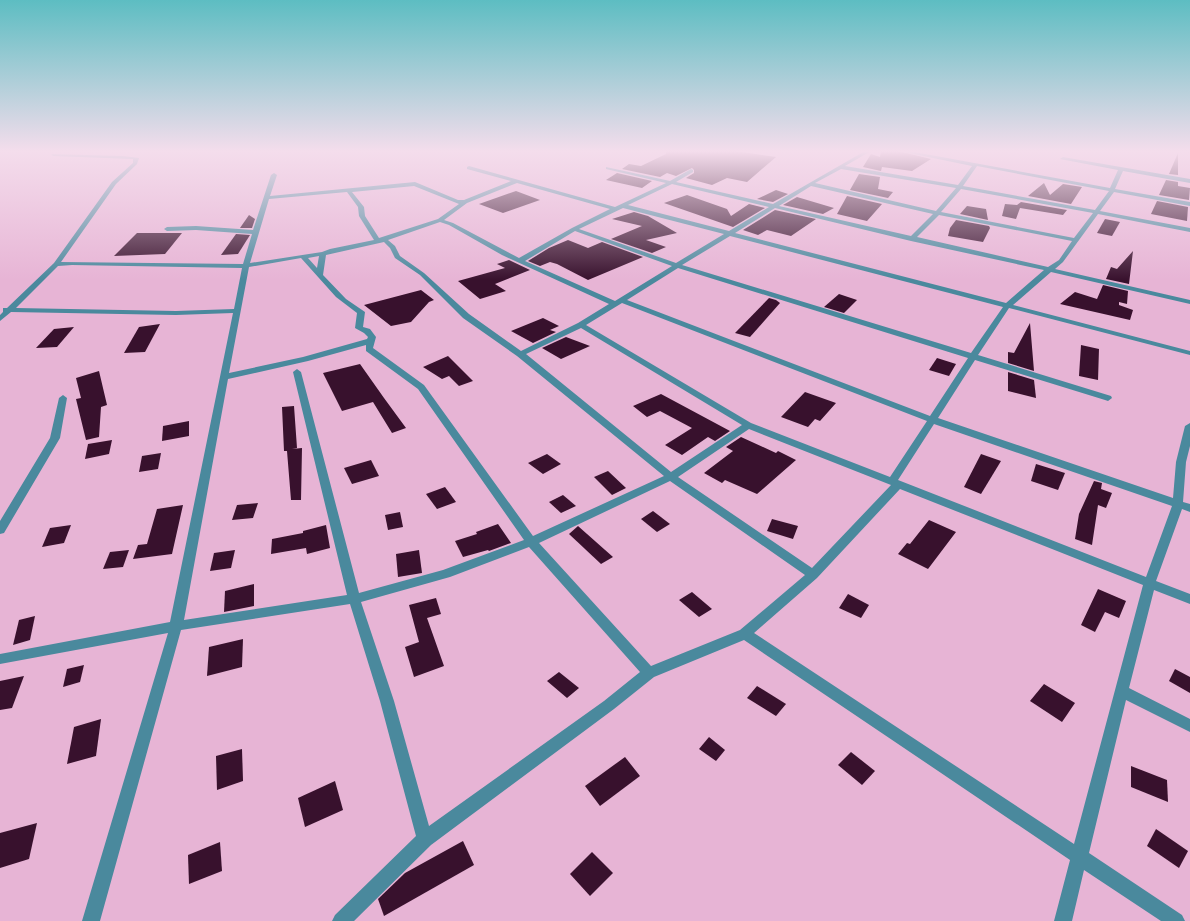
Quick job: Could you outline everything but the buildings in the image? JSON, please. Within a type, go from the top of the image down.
[{"type":"street","points":[[0,319],[4,310],[56,264],[106,194]]},
{"type":"street","points":[[91,921],[176,626],[246,266],[267,194]]},
{"type":"street","points":[[266,198],[307,194]]},
{"type":"street","points":[[351,194],[361,208],[362,216],[378,241]]},
{"type":"street","points":[[438,194],[457,202],[465,202]]},
{"type":"street","points":[[378,241],[440,220],[465,202],[486,194]]},
{"type":"street","points":[[564,194],[728,234],[1190,353]]},
{"type":"street","points":[[520,261],[574,229],[648,194]]},
{"type":"street","points":[[717,194],[1190,302]]},
{"type":"street","points":[[520,354],[581,325],[794,194]]},
{"type":"street","points":[[854,194],[938,213],[1075,240]]},
{"type":"street","points":[[911,238],[938,213],[955,194]]},
{"type":"street","points":[[999,194],[1190,230]]},
{"type":"street","points":[[341,921],[425,839],[609,705],[649,673],[744,634],[813,575],[895,483],[973,356],[1007,306],[1061,261],[1109,194]]},
{"type":"street","points":[[1134,194],[1190,204]]},
{"type":"street","points":[[440,220],[451,224],[504,254],[618,302],[933,420],[1184,506]]},
{"type":"street","points":[[167,229],[196,228],[256,232]]},
{"type":"street","points":[[574,229],[677,266],[1108,398]]},
{"type":"street","points":[[56,264],[246,266],[323,254],[330,251],[385,240],[393,248],[396,257],[422,274],[466,316],[520,354],[671,477],[813,575]]},
{"type":"street","points":[[319,275],[323,254]]},
{"type":"street","points":[[303,256],[330,286],[334,293],[351,308],[361,312],[359,328],[367,331],[372,337],[369,349],[392,364],[421,387],[530,542],[649,673]]},
{"type":"street","points":[[4,310],[176,313],[238,311]]},
{"type":"street","points":[[581,325],[748,425],[1190,599]]},
{"type":"street","points":[[225,377],[305,359],[370,341]]},
{"type":"street","points":[[297,372],[354,599],[387,701],[425,839]]},
{"type":"street","points":[[0,530],[54,438],[63,398]]},
{"type":"street","points":[[0,658],[176,626],[354,599],[446,574],[530,542],[671,477],[748,425]]},
{"type":"street","points":[[1063,921],[1150,584],[1184,506],[1181,462],[1190,426]]},
{"type":"street","points":[[744,634],[1176,921]]},
{"type":"street","points":[[1122,691],[1190,726]]}]
